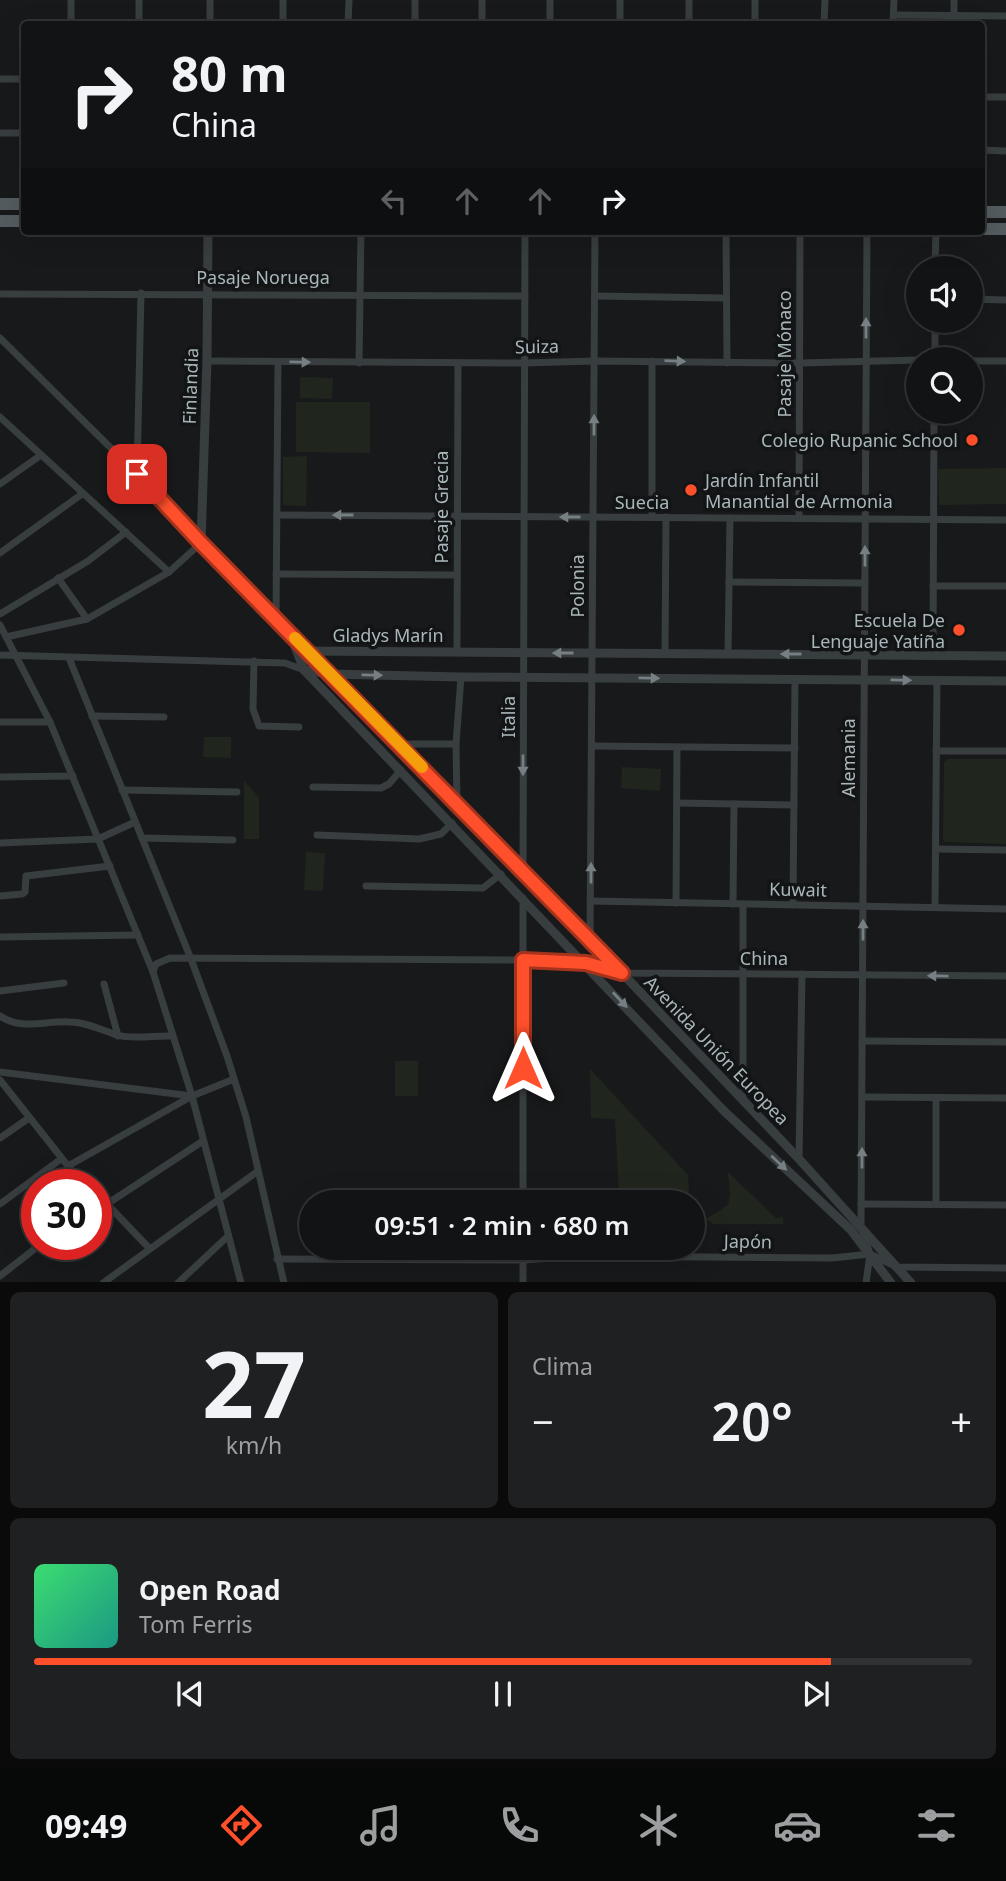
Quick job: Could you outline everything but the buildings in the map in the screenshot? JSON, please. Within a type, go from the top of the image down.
[{"type":"main road","points":[[0,204],[21,204]]},
{"type":"main road","points":[[985,212],[1006,212]]},
{"type":"main road","points":[[0,221],[21,221]]},
{"type":"main road","points":[[985,229],[1006,229]]},
{"type":"street","points":[[71,0],[71,21]]},
{"type":"street","points":[[139,0],[139,21]]},
{"type":"street","points":[[210,21],[211,0]]},
{"type":"street","points":[[283,21],[284,0]]},
{"type":"street","points":[[348,21],[349,0]]},
{"type":"street","points":[[415,0],[415,21]]},
{"type":"street","points":[[482,0],[482,21]]},
{"type":"street","points":[[550,0],[550,21]]},
{"type":"street","points":[[620,0],[620,21]]},
{"type":"street","points":[[689,21],[690,0]]},
{"type":"street","points":[[755,0],[755,21]]},
{"type":"street","points":[[824,21],[825,0]]},
{"type":"street","points":[[893,21],[894,0]]},
{"type":"street","points":[[954,0],[954,20]]},
{"type":"street","points":[[894,15],[954,20],[1006,16]]},
{"type":"street","points":[[0,79],[21,79]]},
{"type":"street","points":[[985,97],[1006,97]]},
{"type":"street","points":[[0,133],[21,134]]},
{"type":"street","points":[[985,150],[1006,150]]},
{"type":"street","name":"Finlandia","points":[[201,543],[208,235]]},
{"type":"street","points":[[359,363],[361,235]]},
{"type":"street","name":"Italia","points":[[523,1190],[525,235]]},
{"type":"street","name":"Polonia","points":[[590,942],[595,235]]},
{"type":"street","points":[[726,235],[727,363]]},
{"type":"street","name":"Pasaje Mónaco","points":[[799,518],[800,235]]},
{"type":"street","name":"Alemania","points":[[866,1282],[870,1254],[861,1226],[861,1204],[867,235]]},
{"type":"street","points":[[936,235],[936,256]]},
{"type":"street","points":[[137,474],[141,293]]},
{"type":"street","name":"Pasaje Noruega","points":[[0,294],[360,293],[525,296]]},
{"type":"street","points":[[595,296],[726,298]]},
{"type":"street","points":[[983,299],[1006,300]]},
{"type":"street","name":"Avenida Unión Europea","points":[[0,338],[137,474],[201,543],[622,973],[799,1159],[910,1282]]},
{"type":"street","name":"Suiza","points":[[207,362],[525,363],[594,360],[800,363],[906,360]]},
{"type":"street","points":[[983,360],[1006,361]]},
{"type":"street","points":[[652,361],[652,517]]},
{"type":"street","points":[[276,620],[278,362]]},
{"type":"street","name":"Pasaje Grecia","points":[[457,652],[458,363]]},
{"type":"street","points":[[2,421],[169,572]]},
{"type":"street","points":[[933,656],[934,424]]},
{"type":"street","points":[[0,484],[41,455]]},
{"type":"street","points":[[0,553],[82,494]]},
{"type":"street","name":"Suecia","points":[[277,515],[1006,520]]},
{"type":"street","points":[[665,653],[666,517]]},
{"type":"street","points":[[729,654],[730,518]]},
{"type":"street","points":[[0,614],[88,561],[126,532]]},
{"type":"street","points":[[6,637],[87,619],[169,572],[201,543]]},
{"type":"street","points":[[276,574],[457,575]]},
{"type":"street","points":[[58,578],[87,619]]},
{"type":"street","points":[[729,582],[865,583]]},
{"type":"street","points":[[933,586],[1006,586]]},
{"type":"street","points":[[0,625],[50,722],[153,972],[192,1096],[241,1282]]},
{"type":"street","name":"Avenida Unión Europea","points":[[290,634],[304,670],[586,963],[724,1111],[851,1230],[890,1282]]},
{"type":"street","name":"Gladys Marín","points":[[285,663],[306,650],[1006,656]]},
{"type":"street","points":[[0,655],[254,661],[285,663],[304,670],[330,674],[1006,681]]},
{"type":"street","points":[[69,658],[191,959],[234,1079],[247,1117],[284,1282]]},
{"type":"street","points":[[254,661],[253,709],[259,726],[299,727]]},
{"type":"street","points":[[457,803],[456,744],[461,677]]},
{"type":"street","points":[[793,905],[795,680]]},
{"type":"street","points":[[935,907],[937,681]]},
{"type":"street","points":[[92,716],[164,717]]},
{"type":"street","points":[[0,722],[50,722]]},
{"type":"street","points":[[399,744],[456,744]]},
{"type":"street","points":[[592,746],[795,748]]},
{"type":"street","points":[[676,903],[677,747]]},
{"type":"street","points":[[936,751],[1006,751]]},
{"type":"street","points":[[313,787],[381,788],[389,784],[401,770]]},
{"type":"street","points":[[0,777],[73,776]]},
{"type":"street","points":[[122,790],[237,792]]},
{"type":"street","points":[[677,803],[794,805]]},
{"type":"street","points":[[733,904],[734,804]]},
{"type":"street","points":[[0,844],[98,839],[135,822]]},
{"type":"street","points":[[317,835],[419,839],[441,834],[452,823]]},
{"type":"street","points":[[142,838],[233,840]]},
{"type":"street","points":[[936,849],[1006,850]]},
{"type":"street","points":[[0,895],[22,894],[26,876],[110,866]]},
{"type":"street","points":[[366,886],[475,889],[490,885],[501,874]]},
{"type":"street","name":"Kuwait","points":[[590,901],[1006,909]]},
{"type":"street","points":[[743,904],[743,1100]]},
{"type":"street","points":[[0,937],[138,934]]},
{"type":"street","name":"China","points":[[153,972],[156,964],[162,960],[191,959],[523,960],[586,963],[622,973],[1006,976]]},
{"type":"street","points":[[799,1159],[802,974]]},
{"type":"street","points":[[0,991],[64,983]]},
{"type":"street","points":[[104,984],[118,1036]]},
{"type":"street","points":[[0,1016],[8,1021],[35,1025],[70,1021],[102,1028],[118,1036],[172,1036]]},
{"type":"street","points":[[862,1041],[1006,1042]]},
{"type":"street","points":[[0,1072],[192,1096]]},
{"type":"street","points":[[68,1166],[192,1096],[234,1079]]},
{"type":"street","points":[[0,1080],[70,1169]]},
{"type":"street","points":[[862,1097],[1006,1098]]},
{"type":"street","points":[[936,1098],[936,1204]]},
{"type":"street","points":[[0,1138],[29,1118]]},
{"type":"street","points":[[112,1201],[204,1141]]},
{"type":"street","points":[[0,1204],[61,1159]]},
{"type":"street","points":[[104,1282],[258,1171]]},
{"type":"street","points":[[861,1204],[1006,1205]]},
{"type":"street","points":[[112,1209],[149,1248]]},
{"type":"street","points":[[178,1282],[227,1237]]},
{"type":"street","points":[[870,1254],[897,1267],[1006,1268]]},
{"type":"street","name":"Japón","points":[[705,1257],[832,1258],[870,1254]]},
{"type":"street","name":"Japón","points":[[277,1259],[299,1259]]},
{"type":"street","points":[[0,1276],[21,1260]]},
{"type":"street","points":[[523,1260],[523,1282]]},
{"type":"shaded area","points":[[300,377],[333,378],[332,399],[300,398]]},
{"type":"shaded area","points":[[296,402],[370,402],[370,453],[296,452]]},
{"type":"shaded area","points":[[307,456],[306,506],[283,505],[283,457]]},
{"type":"shaded area","points":[[1006,468],[1006,504],[939,505],[938,469]]},
{"type":"shaded area","points":[[204,737],[231,737],[231,758],[203,757]]},
{"type":"shaded area","points":[[948,759],[1006,759],[1006,844],[945,842],[944,762]]},
{"type":"shaded area","points":[[622,767],[661,769],[660,791],[621,788]]},
{"type":"shaded area","points":[[244,781],[259,797],[259,839],[244,839]]},
{"type":"shaded area","points":[[306,852],[325,853],[323,891],[304,890]]},
{"type":"shaded area","points":[[395,1061],[418,1061],[418,1096],[395,1096]]},
{"type":"shaded area","points":[[590,1069],[688,1175],[689,1190],[619,1190],[615,1119],[591,1118]]},
{"type":"shaded area","points":[[728,1172],[776,1218],[783,1217],[783,1224],[713,1224],[706,1219],[728,1205]]},
{"type":"slow traffic","points":[[295,638],[422,767]]},
{"type":"place","name":"Colegio Rupanic School","points":[[972,440]]},
{"type":"place","name":"Jardín Infantil Manantial de Armonia","points":[[691,490]]},
{"type":"place","name":"Escuela De Lenguaje Yatiña","points":[[959,630]]},
{"type":"route","points":[[137,474],[201,543],[622,973],[586,963],[523,960],[523,1068]]}]
